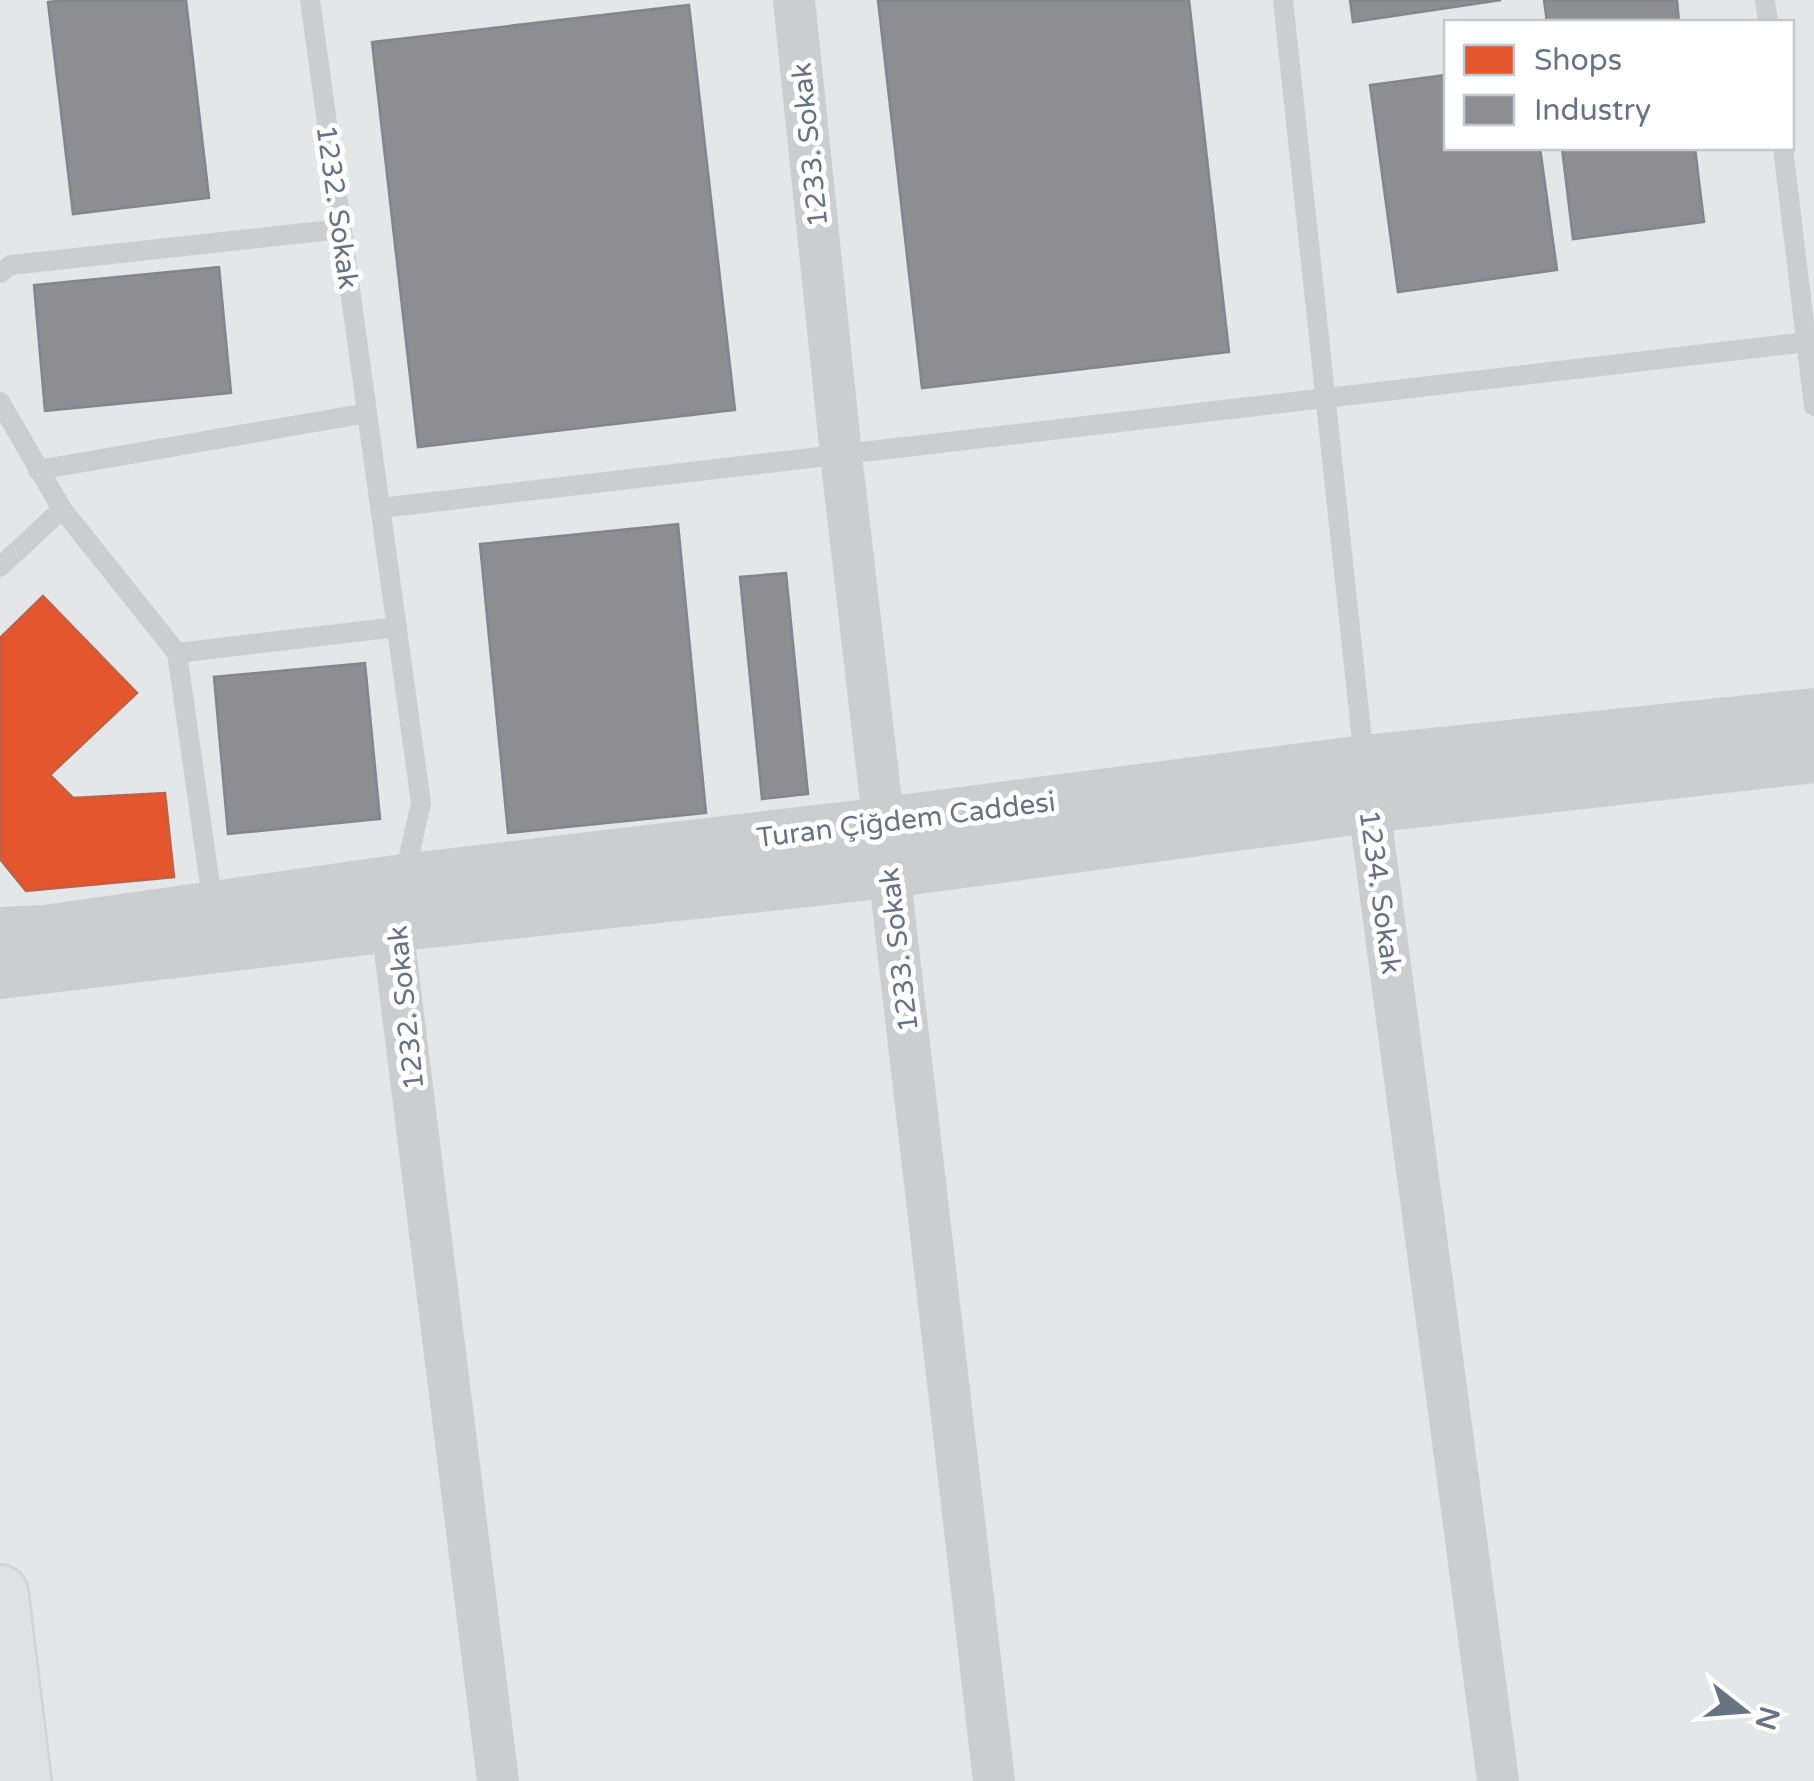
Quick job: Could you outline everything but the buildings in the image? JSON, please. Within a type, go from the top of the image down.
[{"type":"main road","points":[[0,1593],[23,1781]]},
{"type":"street","name":"1233. Sokak","points":[[794,0],[841,455],[994,1781]]},
{"type":"street","name":"Turan Çiğdem Caddesi","points":[[0,974],[398,903],[887,847],[1367,784],[1814,714]]},
{"type":"street","name":"Turan Çiğdem Caddesi","points":[[1367,784],[1814,757]]},
{"type":"street","name":"1234. Sokak","points":[[1367,784],[1498,1781]]},
{"type":"street","name":"Turan Çiğdem Caddesi","points":[[0,933],[213,907],[398,903]]},
{"type":"street","name":"1232. Sokak","points":[[398,903],[498,1781]]},
{"type":"lane","name":"1232. Sokak","points":[[310,0],[421,804],[398,903]]},
{"type":"lane","name":"1234. Sokak","points":[[1283,0],[1367,784]]},
{"type":"lane","points":[[1783,150],[1814,406]]},
{"type":"lane","points":[[0,272],[11,265],[341,229]]},
{"type":"lane","points":[[380,508],[1807,342]]},
{"type":"lane","points":[[0,402],[62,510],[177,654],[213,907]]},
{"type":"lane","points":[[38,470],[367,413]]},
{"type":"lane","points":[[0,567],[62,510]]},
{"type":"lane","points":[[177,654],[396,627]]},
{"type":"shaded area","points":[[0,0],[1814,0],[1814,1781],[0,1781]]}]
